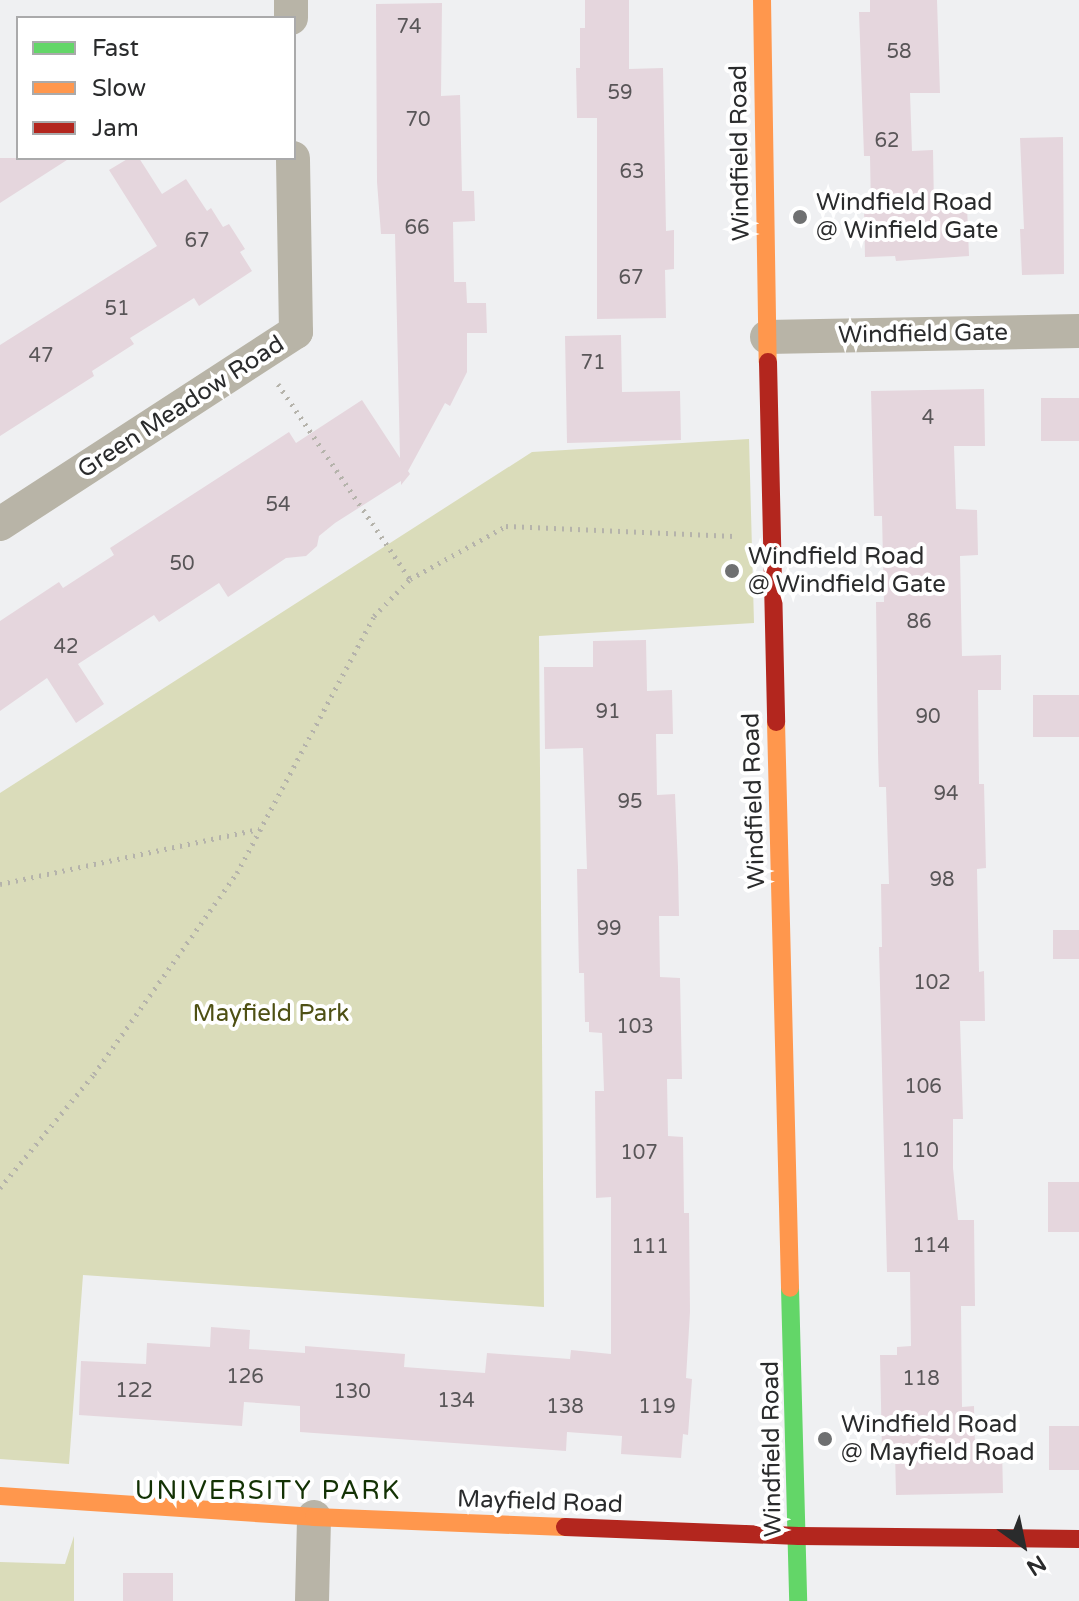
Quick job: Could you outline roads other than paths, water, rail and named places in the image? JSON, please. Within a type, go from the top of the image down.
[{"type":"street","name":"Windfield Road","points":[[762,0],[771,538],[799,1536],[798,1601]]},
{"type":"street","name":"Green Meadow Road","points":[[0,524],[296,332],[293,160]]},
{"type":"street","name":"Windfield Gate","points":[[767,337],[1079,331]]},
{"type":"street","name":"Mayfield Road","points":[[0,1496],[314,1517],[799,1536],[1079,1539]]},
{"type":"street","points":[[312,1601],[314,1517]]},
{"type":"place","name":"Windfield Road @ Winfield Gate","points":[[800,217]]},
{"type":"place","name":"Windfield Road @ Windfield Gate","points":[[732,571]]},
{"type":"place","name":"Windfield Road @ Mayfield Road","points":[[825,1439]]},
{"type":"district","name":"UNIVERSITY PARK","points":[[268,1491]]},
{"type":"park label","name":"Mayfield Park","points":[[271,1014]]}]
